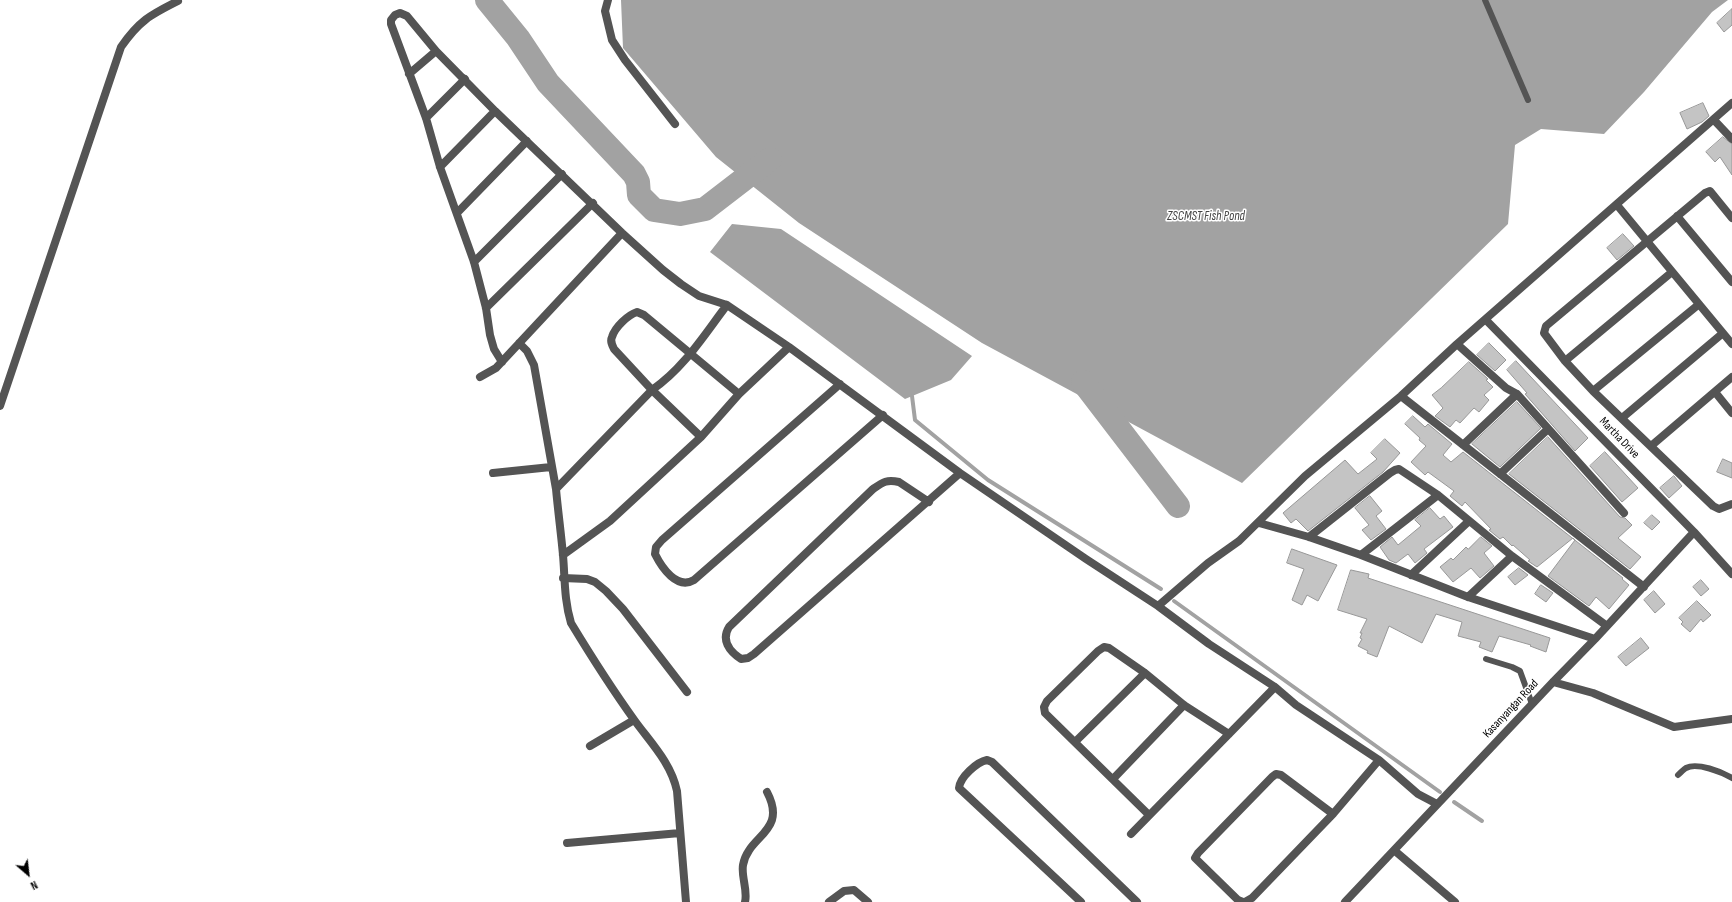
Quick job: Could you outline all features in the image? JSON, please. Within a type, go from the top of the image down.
[{"type":"street","points":[[608,0],[605,11],[612,40],[625,60],[675,124]]},
{"type":"street","points":[[0,406],[121,47],[133,29],[150,16],[178,1]]},
{"type":"street","points":[[502,362],[494,349],[490,335],[486,308],[474,262],[440,167],[426,118],[391,24],[391,20],[395,15],[400,13],[404,14],[436,51],[495,111],[622,233],[681,284],[699,296],[727,305],[789,347],[960,473],[1158,606],[1209,644],[1275,687],[1296,705],[1379,760],[1418,794],[1437,804]]},
{"type":"street","points":[[410,74],[436,51]]},
{"type":"street","points":[[426,118],[465,79]]},
{"type":"street","points":[[1158,606],[1208,563],[1239,541],[1259,523],[1305,476],[1401,396],[1457,344],[1732,103]]},
{"type":"street","points":[[440,167],[495,111]]},
{"type":"street","points":[[1714,120],[1732,139]]},
{"type":"street","points":[[457,213],[527,141]]},
{"type":"street","points":[[474,262],[562,174]]},
{"type":"street","points":[[1732,218],[1710,192],[1705,193],[1546,326],[1544,333],[1546,338],[1593,390],[1713,506],[1719,509],[1732,504]]},
{"type":"street","points":[[486,308],[593,204]]},
{"type":"street","points":[[1617,205],[1698,305],[1732,344]]},
{"type":"street","points":[[1677,216],[1732,282]]},
{"type":"street","points":[[480,377],[490,372],[502,362],[622,233]]},
{"type":"street","points":[[1566,361],[1672,272]]},
{"type":"street","points":[[556,489],[652,390],[668,378],[690,354],[727,305]]},
{"type":"street","points":[[1593,390],[1698,305]]},
{"type":"street","points":[[702,437],[652,390],[614,350],[611,343],[612,336],[622,322],[632,314],[638,312],[644,315],[739,394]]},
{"type":"street","name":"Martha Drive","points":[[1486,320],[1694,532],[1732,574]]},
{"type":"street","points":[[1622,418],[1723,333]]},
{"type":"street","points":[[519,343],[527,351],[534,365],[539,388],[551,467],[556,489],[567,612],[571,623],[634,720],[666,763],[674,778],[677,791],[686,902]]},
{"type":"street","points":[[1457,344],[1506,388],[1517,394],[1624,513]]},
{"type":"street","points":[[563,556],[610,521],[702,437],[739,394],[789,347]]},
{"type":"street","points":[[1650,446],[1732,377]]},
{"type":"street","points":[[840,384],[662,540],[656,547],[655,554],[667,573],[680,583],[688,584],[694,580],[883,416]]},
{"type":"street","points":[[1715,392],[1732,413]]},
{"type":"street","points":[[1463,445],[1517,394]]},
{"type":"street","points":[[1401,396],[1644,587]]},
{"type":"street","points":[[1500,474],[1548,428]]},
{"type":"street","points":[[493,472],[551,467]]},
{"type":"street","points":[[1309,537],[1395,470],[1399,470],[1438,495],[1512,556],[1607,626]]},
{"type":"street","points":[[929,502],[899,482],[895,481],[886,480],[873,488],[729,626],[725,633],[725,640],[728,646],[735,655],[741,659],[748,658],[754,654],[929,502],[960,473]]},
{"type":"street","points":[[1361,555],[1438,495]]},
{"type":"street","points":[[1411,575],[1469,521]]},
{"type":"street","points":[[1259,523],[1309,537],[1361,555],[1468,597],[1595,639]]},
{"type":"street","name":"Kasanyangan Road","points":[[1351,900],[1437,804],[1595,639],[1694,532]]},
{"type":"street","points":[[1468,597],[1512,556]]},
{"type":"street","points":[[563,578],[587,579],[606,591],[623,609],[687,692]]},
{"type":"street","points":[[1149,815],[1044,713],[1044,707],[1047,702],[1098,651],[1104,647],[1109,648],[1145,673],[1184,705],[1229,734]]},
{"type":"street","points":[[1075,742],[1145,673]]},
{"type":"street","points":[[1553,682],[1593,693],[1674,727],[1732,719]]},
{"type":"street","points":[[1131,834],[1275,687]]},
{"type":"street","points":[[1112,779],[1184,705]]},
{"type":"street","points":[[590,746],[634,720]]},
{"type":"street","points":[[1081,902],[959,788],[960,783],[980,762],[987,760],[992,762],[1137,902]]},
{"type":"street","points":[[1333,814],[1281,775],[1276,774],[1198,853],[1196,858],[1199,863],[1238,900],[1244,902],[1252,898],[1333,814],[1379,760]]},
{"type":"street","points":[[745,902],[747,895],[743,866],[744,861],[750,850],[762,837],[771,821],[774,810],[767,792]]},
{"type":"street","points":[[566,843],[680,833]]},
{"type":"street","points":[[1395,851],[1455,902]]},
{"type":"street","points":[[829,902],[844,891],[854,890],[868,902]]},
{"type":"lane","points":[[1485,0],[1528,100]]},
{"type":"lane","points":[[1486,659],[1520,671],[1532,704]]},
{"type":"lane","points":[[1678,775],[1686,768],[1695,766],[1721,772],[1732,778]]},
{"type":"water","name":"ZSCMST Fish Pond","points":[[621,0],[1728,0],[1712,12],[1644,92],[1604,134],[1541,129],[1515,145],[1508,224],[1242,483],[982,343],[799,223],[716,157],[623,48]]},
{"type":"water","points":[[732,224],[781,229],[972,356],[951,380],[905,399],[710,252]]},
{"type":"building","points":[[1732,9],[1732,25],[1724,32],[1717,23]]},
{"type":"building","points":[[1703,103],[1709,116],[1702,122],[1687,129],[1680,113]]},
{"type":"building","points":[[1723,137],[1732,144],[1732,175],[1720,157],[1715,162],[1706,152]]},
{"type":"building","points":[[1623,234],[1634,246],[1617,260],[1607,248]]},
{"type":"building","points":[[1489,343],[1506,360],[1495,371],[1477,355]]},
{"type":"building","points":[[1516,361],[1588,438],[1575,451],[1525,394],[1527,393],[1507,370]]},
{"type":"building","points":[[1469,362],[1488,379],[1486,380],[1493,387],[1484,395],[1489,400],[1479,412],[1474,408],[1460,423],[1456,420],[1450,427],[1435,416],[1443,408],[1432,395]]},
{"type":"building","points":[[1517,402],[1541,428],[1500,467],[1472,444]]},
{"type":"building","points":[[1413,416],[1425,427],[1428,424],[1452,444],[1443,455],[1451,462],[1463,452],[1573,538],[1537,567],[1528,561],[1530,560],[1503,537],[1500,539],[1489,530],[1491,529],[1465,502],[1462,506],[1450,496],[1454,491],[1428,472],[1425,475],[1411,462],[1426,446],[1405,424]]},
{"type":"building","points":[[1548,437],[1620,517],[1625,518],[1632,525],[1618,538],[1641,557],[1630,569],[1509,474]]},
{"type":"building","points":[[1385,439],[1400,453],[1383,472],[1308,531],[1296,519],[1291,523],[1283,513],[1345,460],[1358,474],[1377,459],[1371,453]]},
{"type":"building","points":[[1605,452],[1638,488],[1622,502],[1590,466]]},
{"type":"building","points":[[1723,459],[1732,463],[1732,478],[1717,472]]},
{"type":"building","points":[[1674,476],[1682,486],[1669,498],[1660,488]]},
{"type":"building","points":[[1370,496],[1382,511],[1376,516],[1386,529],[1371,540],[1362,530],[1369,525],[1355,508]]},
{"type":"building","points":[[1430,508],[1440,519],[1444,516],[1453,527],[1424,549],[1427,553],[1415,563],[1408,554],[1396,563],[1389,560],[1380,547],[1392,537],[1398,545],[1421,526],[1415,520]]},
{"type":"building","points":[[1652,515],[1660,522],[1652,530],[1644,523]]},
{"type":"building","points":[[1481,537],[1492,546],[1484,553],[1494,566],[1480,578],[1471,568],[1453,582],[1440,567],[1451,558],[1453,560],[1466,547],[1468,549]]},
{"type":"building","points":[[1575,540],[1623,578],[1622,579],[1629,585],[1609,609],[1596,597],[1589,606],[1548,576]]},
{"type":"building","points":[[1292,549],[1337,565],[1318,601],[1307,595],[1302,605],[1292,600],[1304,569],[1287,563]]},
{"type":"building","points":[[1519,568],[1528,575],[1515,585],[1508,577]]},
{"type":"building","points":[[1351,570],[1369,574],[1368,578],[1550,638],[1546,652],[1530,646],[1531,645],[1499,636],[1492,652],[1479,647],[1481,642],[1458,636],[1462,622],[1436,614],[1422,643],[1389,626],[1377,657],[1367,653],[1368,651],[1358,646],[1362,639],[1360,638],[1362,633],[1360,633],[1367,619],[1338,610]]},
{"type":"building","points":[[1701,580],[1709,589],[1701,596],[1693,587]]},
{"type":"building","points":[[1541,585],[1553,593],[1546,602],[1535,594]]},
{"type":"building","points":[[1654,591],[1665,604],[1655,613],[1644,600]]},
{"type":"building","points":[[1697,601],[1711,615],[1703,622],[1701,619],[1690,632],[1681,624],[1683,622],[1679,618]]},
{"type":"building","points":[[1641,638],[1649,648],[1626,666],[1618,657]]},
{"type":"waterway","points":[[487,0],[518,38],[548,83],[634,174],[638,182],[639,195],[654,210],[680,214],[705,209],[770,159]]},
{"type":"waterway","points":[[1083,382],[1178,506]]},
{"type":"waterway","points":[[912,396],[915,420],[988,480],[1161,589]]},
{"type":"waterway","points":[[1174,601],[1440,792]]},
{"type":"waterway","points":[[1454,802],[1482,821]]}]
